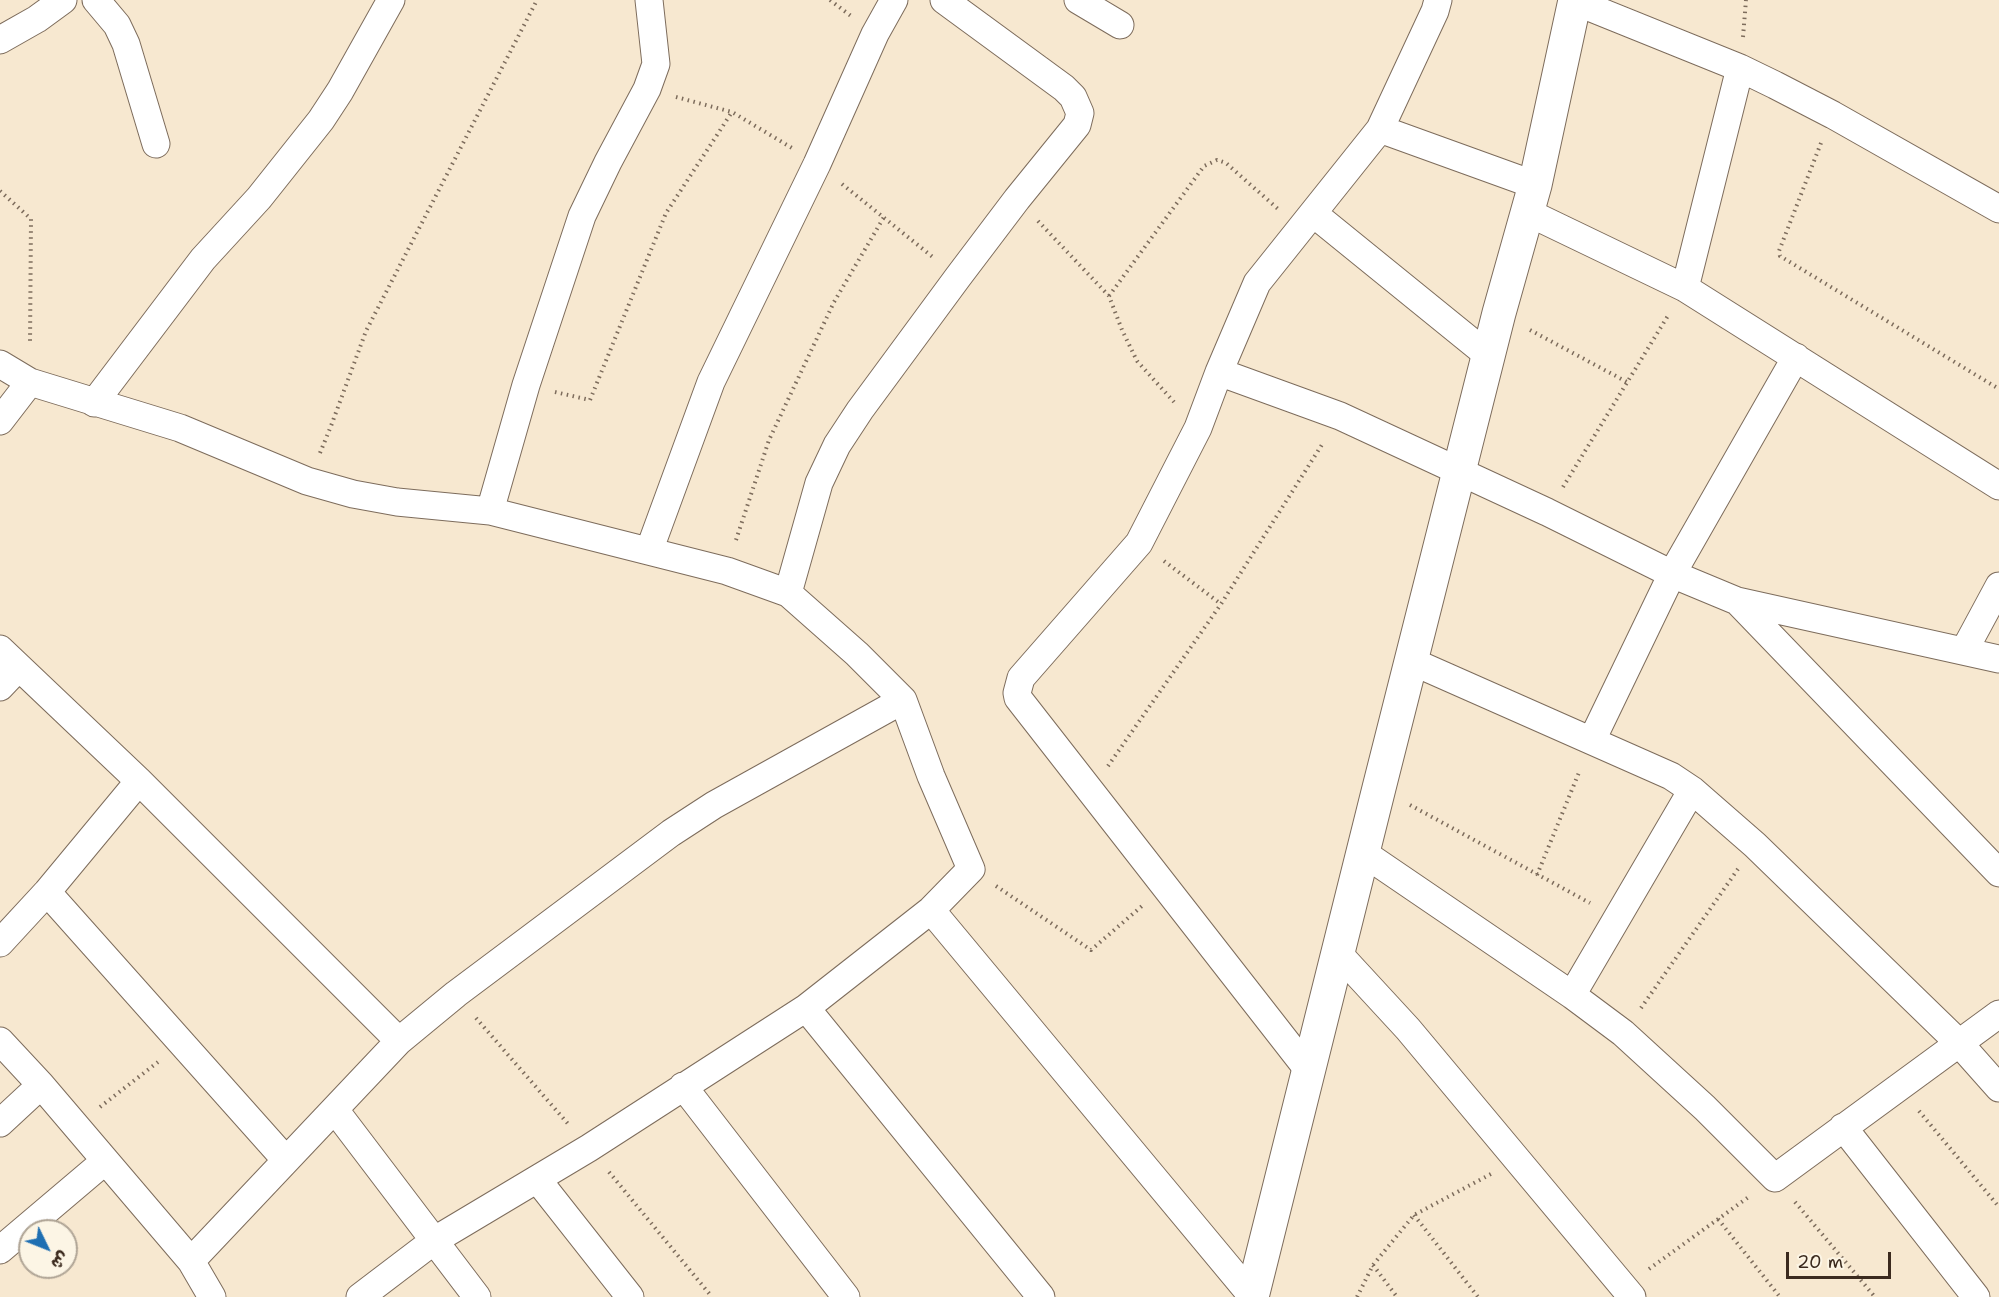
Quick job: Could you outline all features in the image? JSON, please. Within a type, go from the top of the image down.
[{"type":"street","points":[[0,40],[63,0]]},
{"type":"street","points":[[96,0],[117,25],[126,44],[156,144]]},
{"type":"street","points":[[94,403],[203,259],[259,198],[321,120],[391,0]]},
{"type":"street","points":[[490,511],[526,385],[582,216],[647,89],[656,64],[650,0]]},
{"type":"street","points":[[649,551],[711,382],[817,164],[875,34],[894,0]]},
{"type":"street","points":[[788,593],[819,483],[837,445],[958,277],[1077,124],[1080,113],[1073,97],[1064,88],[944,0]]},
{"type":"street","points":[[1078,0],[1120,25]]},
{"type":"street","points":[[1308,1071],[1018,698],[1017,687],[1021,678],[1139,543],[1198,428],[1257,283],[1380,129],[1438,0]]},
{"type":"street","points":[[1252,1297],[1362,852],[1499,313],[1531,199],[1575,1],[1740,68],[1833,115],[1999,209]]},
{"type":"street","points":[[1685,288],[1740,68]]},
{"type":"street","points":[[1380,129],[1531,199],[1685,288],[1999,486]]},
{"type":"street","points":[[1307,222],[1489,356]]},
{"type":"street","points":[[1592,740],[1672,574],[1796,357]]},
{"type":"street","points":[[0,364],[30,381],[94,403],[180,428],[307,481],[353,494],[397,502],[490,511],[727,571],[788,593],[857,654],[903,700],[931,776],[971,869],[931,910],[806,1008],[589,1148],[435,1240],[360,1297]]},
{"type":"street","points":[[1219,372],[1340,416],[1547,512],[1672,574],[1737,601],[1999,659]]},
{"type":"street","points":[[0,420],[30,381]]},
{"type":"street","points":[[1964,651],[1999,586]]},
{"type":"street","points":[[1737,601],[1999,873]]},
{"type":"street","points":[[0,687],[10,658],[139,781],[399,1041]]},
{"type":"street","points":[[1411,661],[1671,776],[1692,790],[1755,845],[1959,1043],[1999,1088]]},
{"type":"street","points":[[191,1261],[399,1041],[456,994],[671,833],[714,805],[903,700]]},
{"type":"street","points":[[0,944],[47,892],[139,781]]},
{"type":"street","points":[[1572,995],[1692,790]]},
{"type":"street","points":[[1362,852],[1572,995],[1623,1033],[1705,1108],[1775,1178],[1999,1014]]},
{"type":"street","points":[[47,892],[285,1160]]},
{"type":"street","points":[[931,910],[1252,1297]]},
{"type":"street","points":[[1337,952],[1408,1029],[1628,1292]]},
{"type":"street","points":[[806,1008],[1041,1297]]},
{"type":"street","points":[[0,1041],[41,1085],[191,1261],[212,1297]]},
{"type":"street","points":[[0,1123],[41,1085]]},
{"type":"street","points":[[683,1086],[846,1297]]},
{"type":"street","points":[[335,1110],[477,1297]]},
{"type":"street","points":[[1844,1127],[1976,1297]]},
{"type":"street","points":[[0,1250],[105,1161]]},
{"type":"street","points":[[537,1179],[630,1297]]},
{"type":"path","points":[[307,481],[331,426],[366,331],[537,0]]},
{"type":"path","points":[[647,89],[732,112],[817,164],[958,277]]},
{"type":"path","points":[[526,385],[590,400],[666,213],[732,112]]},
{"type":"path","points":[[1833,115],[1779,251],[1780,256],[1999,389]]},
{"type":"path","points":[[1109,296],[1204,166],[1217,160],[1226,163],[1307,222]]},
{"type":"path","points":[[0,191],[30,219],[30,381]]},
{"type":"path","points":[[1017,199],[1109,296],[1137,361],[1198,428]]},
{"type":"path","points":[[727,571],[769,440],[834,302],[884,217]]},
{"type":"path","points":[[1547,512],[1685,288]]},
{"type":"path","points":[[1499,313],[1628,382]]},
{"type":"path","points":[[1091,791],[1221,604],[1340,416]]},
{"type":"path","points":[[1139,543],[1221,604]]},
{"type":"path","points":[[1537,875],[1592,740]]},
{"type":"path","points":[[1379,788],[1617,917]]},
{"type":"path","points":[[1623,1033],[1755,845]]},
{"type":"path","points":[[971,869],[1090,950],[1164,888]]},
{"type":"path","points":[[456,994],[589,1148],[712,1297]]},
{"type":"path","points":[[75,1125],[183,1043]]},
{"type":"path","points":[[1899,1087],[1999,1207]]},
{"type":"path","points":[[1357,1297],[1373,1265],[1414,1215],[1518,1160]]},
{"type":"path","points":[[1628,1292],[1718,1219],[1775,1178],[1875,1297]]},
{"type":"path","points":[[1414,1215],[1478,1297]]},
{"type":"path","points":[[1718,1219],[1780,1297]]},
{"type":"path","points":[[1373,1265],[1397,1297]]}]
